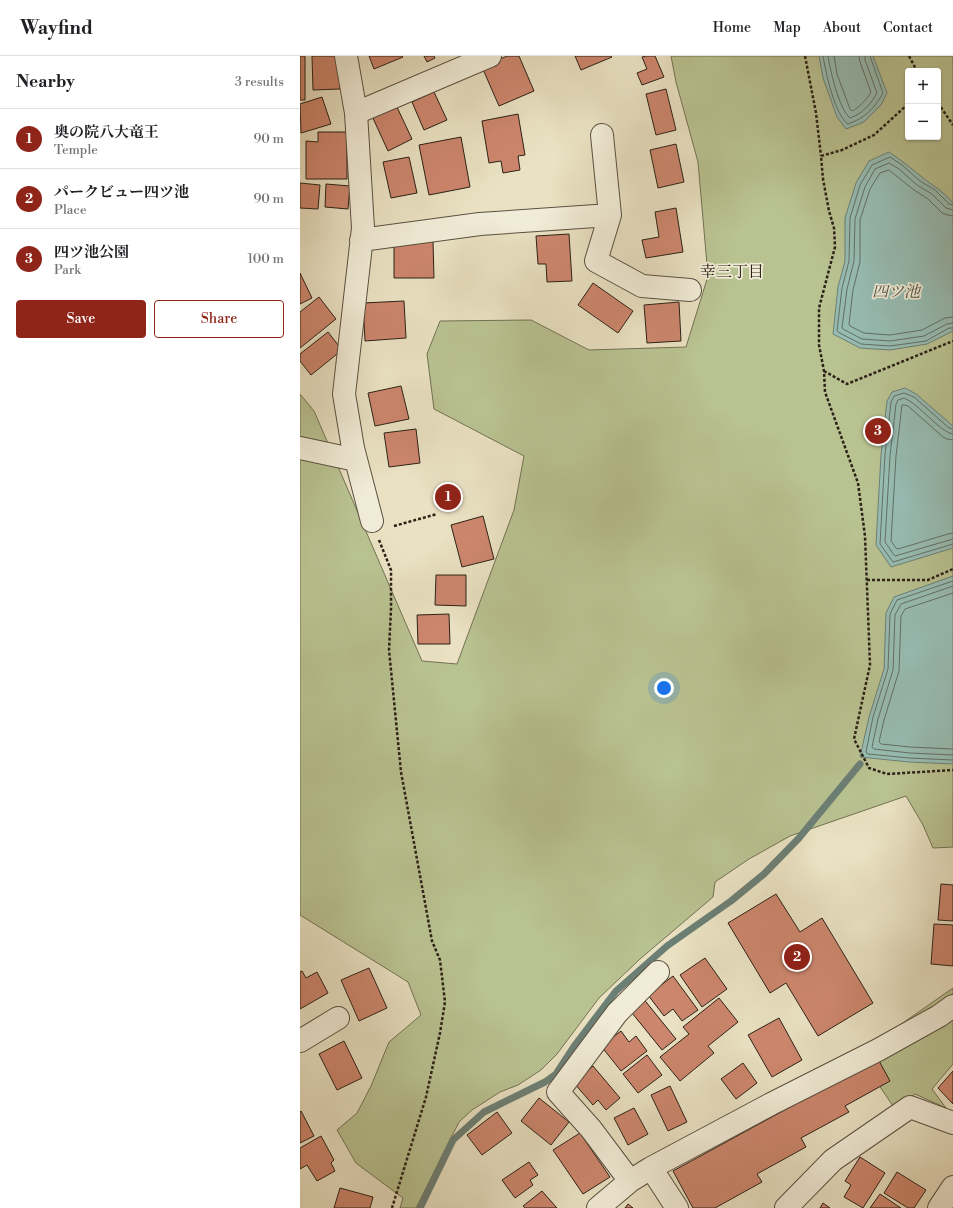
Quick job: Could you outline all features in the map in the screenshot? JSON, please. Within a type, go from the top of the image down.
[{"type":"street","points":[[346,56],[356,113],[363,228],[344,394],[353,448],[374,526]]},
{"type":"street","points":[[356,113],[490,56]]},
{"type":"street","points":[[602,135],[610,215],[596,260],[642,286],[690,290]]},
{"type":"street","points":[[361,240],[480,224],[610,215]]},
{"type":"street","points":[[300,448],[356,460]]},
{"type":"street","points":[[630,1181],[591,1129],[558,1092],[617,1013],[658,972]]},
{"type":"street","points":[[598,1208],[630,1181],[651,1168],[771,1104],[878,1050],[939,1016],[953,1006]]},
{"type":"street","points":[[300,1041],[338,1018]]},
{"type":"street","points":[[786,1208],[833,1160],[910,1106],[953,1123]]},
{"type":"street","points":[[651,1168],[677,1208]]},
{"type":"street","points":[[939,1208],[953,1187]]},
{"type":"path","points":[[805,56],[816,113],[823,179],[834,228],[835,247],[819,308],[819,345],[824,371],[825,392],[858,483],[865,536],[870,665],[854,739],[869,768],[887,774],[953,770]]},
{"type":"path","points":[[908,56],[915,68]]},
{"type":"path","points":[[821,156],[842,150],[874,135],[905,107]]},
{"type":"path","points":[[941,108],[953,125]]},
{"type":"path","points":[[824,371],[847,384],[953,342]]},
{"type":"path","points":[[392,1208],[426,1097],[445,1002],[440,960],[432,941],[401,772],[389,650],[391,570],[374,526],[437,514]]},
{"type":"path","points":[[867,580],[928,580],[953,569]]},
{"type":"green space","points":[[671,56],[953,56],[953,847],[933,848],[923,825],[906,796],[790,836],[749,859],[715,882],[713,897],[640,959],[599,998],[557,1054],[541,1070],[518,1085],[500,1092],[472,1110],[459,1122],[416,1208],[400,1208],[403,1198],[356,1163],[337,1130],[357,1113],[371,1086],[389,1042],[421,1015],[408,982],[300,915],[300,394],[314,411],[422,661],[457,664],[514,510],[524,456],[434,409],[427,354],[440,321],[531,320],[589,350],[686,347],[708,276],[698,162],[676,82]]},
{"type":"green space","points":[[953,988],[953,1064],[932,1089],[946,1108],[915,1094],[895,1109],[856,1051],[897,1027]]},
{"type":"water","points":[[819,56],[873,56],[887,93],[881,105],[864,122],[846,129],[837,117],[823,78]]},
{"type":"water","name":"四ツ池","points":[[889,152],[942,192],[953,203],[953,331],[927,344],[890,350],[860,348],[833,334],[838,287],[845,261],[845,218],[856,183],[869,161]]},
{"type":"water","points":[[905,388],[916,394],[953,426],[953,548],[891,567],[876,545],[881,455],[887,401],[892,392]]},
{"type":"water","points":[[953,576],[953,764],[909,762],[860,757],[869,717],[884,669],[886,613],[894,597]]},
{"type":"building","points":[[300,56],[305,56],[305,100],[300,100]]},
{"type":"building","points":[[312,56],[339,56],[340,89],[313,90]]},
{"type":"building","points":[[369,56],[402,56],[403,57],[374,69]]},
{"type":"building","points":[[424,56],[434,56],[435,58],[427,62]]},
{"type":"building","points":[[507,56],[519,56],[534,91],[499,106],[482,67]]},
{"type":"building","points":[[575,56],[611,56],[612,57],[581,70]]},
{"type":"building","points":[[655,56],[664,77],[642,85],[637,73],[647,69],[642,57]]},
{"type":"building","points":[[666,89],[676,130],[656,135],[646,94]]},
{"type":"building","points":[[434,92],[447,120],[424,130],[412,102]]},
{"type":"building","points":[[322,97],[331,124],[301,133],[300,104]]},
{"type":"building","points":[[396,105],[412,139],[388,151],[372,116]]},
{"type":"building","points":[[518,114],[525,155],[518,156],[520,170],[503,173],[501,161],[489,163],[482,121]]},
{"type":"building","points":[[318,132],[347,132],[347,179],[306,179],[306,141],[318,142]]},
{"type":"building","points":[[461,137],[470,187],[429,195],[419,145]]},
{"type":"building","points":[[676,144],[684,182],[658,188],[650,150]]},
{"type":"building","points":[[409,157],[417,193],[391,198],[383,162]]},
{"type":"building","points":[[300,183],[320,185],[318,209],[300,208]]},
{"type":"building","points":[[326,184],[350,186],[348,209],[325,207]]},
{"type":"building","points":[[676,208],[683,252],[646,258],[642,240],[659,237],[655,212]]},
{"type":"building","points":[[569,234],[572,281],[547,282],[546,264],[538,264],[536,236]]},
{"type":"building","points":[[394,241],[433,241],[434,278],[394,278]]},
{"type":"building","points":[[300,273],[312,298],[300,304]]},
{"type":"building","points":[[593,283],[633,311],[618,333],[578,305]]},
{"type":"building","points":[[319,297],[336,319],[300,348],[300,312]]},
{"type":"building","points":[[404,301],[406,338],[365,341],[363,303]]},
{"type":"building","points":[[679,302],[681,341],[647,343],[644,305]]},
{"type":"building","points":[[328,332],[342,350],[311,375],[300,361],[300,354]]},
{"type":"building","points":[[401,386],[409,419],[375,426],[368,393]]},
{"type":"building","points":[[416,429],[420,463],[389,467],[384,433]]},
{"type":"building","points":[[483,516],[494,559],[462,567],[451,525]]},
{"type":"building","points":[[436,575],[466,575],[466,606],[435,605]]},
{"type":"building","points":[[449,614],[450,644],[418,644],[417,615]]},
{"type":"building","points":[[941,884],[953,885],[953,921],[938,920]]},
{"type":"building","points":[[776,894],[800,932],[822,918],[873,1003],[818,1036],[786,983],[770,993],[728,923]]},
{"type":"building","points":[[934,924],[953,925],[953,966],[931,964]]},
{"type":"building","points":[[705,958],[727,989],[702,1007],[680,975]]},
{"type":"building","points":[[369,968],[387,1008],[359,1021],[341,980]]},
{"type":"building","points":[[302,971],[306,978],[317,972],[328,993],[300,1009],[300,972]]},
{"type":"building","points":[[673,976],[698,1010],[682,1021],[673,1009],[664,1016],[648,995]]},
{"type":"building","points":[[642,997],[676,1039],[662,1050],[628,1008]]},
{"type":"building","points":[[719,998],[738,1022],[708,1046],[714,1053],[680,1081],[660,1057],[689,1034],[683,1027]]},
{"type":"building","points":[[779,1018],[802,1060],[772,1077],[748,1035]]},
{"type":"building","points":[[621,1031],[629,1042],[636,1036],[647,1051],[621,1071],[601,1046]]},
{"type":"building","points":[[344,1041],[362,1078],[337,1090],[319,1054]]},
{"type":"building","points":[[647,1055],[662,1075],[638,1093],[623,1074]]},
{"type":"building","points":[[878,1059],[890,1081],[845,1106],[849,1112],[801,1138],[806,1147],[757,1174],[762,1182],[715,1208],[693,1208],[673,1171]]},
{"type":"building","points":[[743,1063],[757,1083],[736,1099],[721,1079]]},
{"type":"building","points":[[593,1066],[620,1098],[606,1110],[598,1100],[593,1105],[574,1083]]},
{"type":"building","points":[[953,1071],[953,1104],[938,1088]]},
{"type":"building","points":[[670,1086],[687,1122],[668,1131],[651,1095]]},
{"type":"building","points":[[539,1098],[569,1122],[551,1145],[521,1121]]},
{"type":"building","points":[[634,1108],[648,1134],[628,1145],[614,1118]]},
{"type":"building","points":[[301,1111],[314,1136],[300,1143],[300,1112]]},
{"type":"building","points":[[497,1112],[512,1133],[482,1155],[467,1135]]},
{"type":"building","points":[[580,1133],[610,1177],[583,1194],[553,1150]]},
{"type":"building","points":[[321,1136],[334,1160],[331,1163],[335,1171],[317,1181],[307,1165],[300,1169],[300,1148]]},
{"type":"building","points":[[860,1157],[885,1173],[863,1208],[844,1197],[851,1185],[845,1181]]},
{"type":"building","points":[[529,1162],[538,1175],[530,1180],[533,1185],[515,1198],[502,1180]]},
{"type":"building","points":[[897,1172],[926,1190],[914,1208],[908,1208],[884,1193]]},
{"type":"building","points":[[340,1188],[373,1197],[370,1208],[334,1208]]},
{"type":"building","points":[[542,1191],[557,1208],[525,1208],[523,1206]]},
{"type":"building","points":[[880,1194],[901,1208],[870,1208]]},
{"type":"building","points":[[823,1203],[830,1208],[820,1208]]},
{"type":"building","points":[[628,1204],[633,1208],[625,1208]]},
{"type":"waterway","points":[[420,1208],[453,1140],[484,1112],[545,1082],[556,1074],[575,1045],[616,991],[667,946],[731,901],[764,874],[799,838],[860,764]]},
{"type":"place","name":"四ツ池公園","points":[[878,431]]},
{"type":"place","name":"奥の院八大竜王","points":[[448,497]]},
{"type":"place","name":"パークビュー四ツ池","points":[[797,957]]},
{"type":"district","name":"幸三丁目","points":[[732,271]]}]
